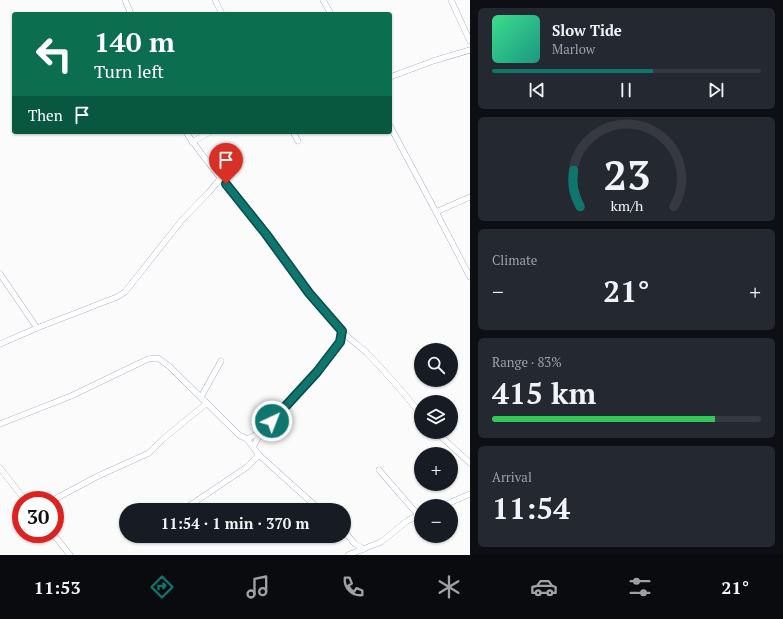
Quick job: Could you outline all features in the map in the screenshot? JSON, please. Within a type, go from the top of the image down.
[{"type":"street","points":[[125,0],[130,12]]},
{"type":"street","points":[[215,0],[221,12]]},
{"type":"street","points":[[450,0],[470,41]]},
{"type":"street","points":[[325,1],[330,12]]},
{"type":"street","points":[[392,76],[470,50]]},
{"type":"street","points":[[392,130],[470,277]]},
{"type":"street","points":[[187,134],[266,234],[309,293],[342,331],[366,353],[406,395],[414,406]]},
{"type":"street","points":[[192,142],[206,134]]},
{"type":"street","points":[[294,134],[298,141]]},
{"type":"street","points":[[0,344],[117,297],[125,292],[182,220],[221,178]]},
{"type":"street","points":[[436,212],[470,197]]},
{"type":"street","points":[[0,274],[37,328]]},
{"type":"street","points":[[253,447],[261,432],[306,385],[340,342],[342,331]]},
{"type":"street","points":[[340,342],[351,340]]},
{"type":"street","points":[[0,424],[71,396],[140,363],[158,358],[201,397],[239,435],[247,439],[260,455],[312,503]]},
{"type":"street","points":[[201,397],[221,360]]},
{"type":"street","points":[[64,494],[98,476],[149,453],[163,439],[207,403]]},
{"type":"street","points":[[247,439],[261,432]]},
{"type":"street","points":[[443,439],[470,464]]},
{"type":"street","points":[[194,503],[247,467],[260,455]]},
{"type":"street","points":[[0,468],[18,491]]},
{"type":"street","points":[[379,470],[414,509]]},
{"type":"street","points":[[458,499],[470,494]]},
{"type":"street","points":[[351,554],[381,542],[407,520],[414,517]]},
{"type":"street","points":[[351,539],[355,544],[364,549]]},
{"type":"street","points":[[60,543],[70,555]]},
{"type":"street","points":[[351,554],[355,544]]},
{"type":"route","points":[[226,184],[266,234],[309,293],[342,331],[340,342],[317,372],[272,421]]}]
